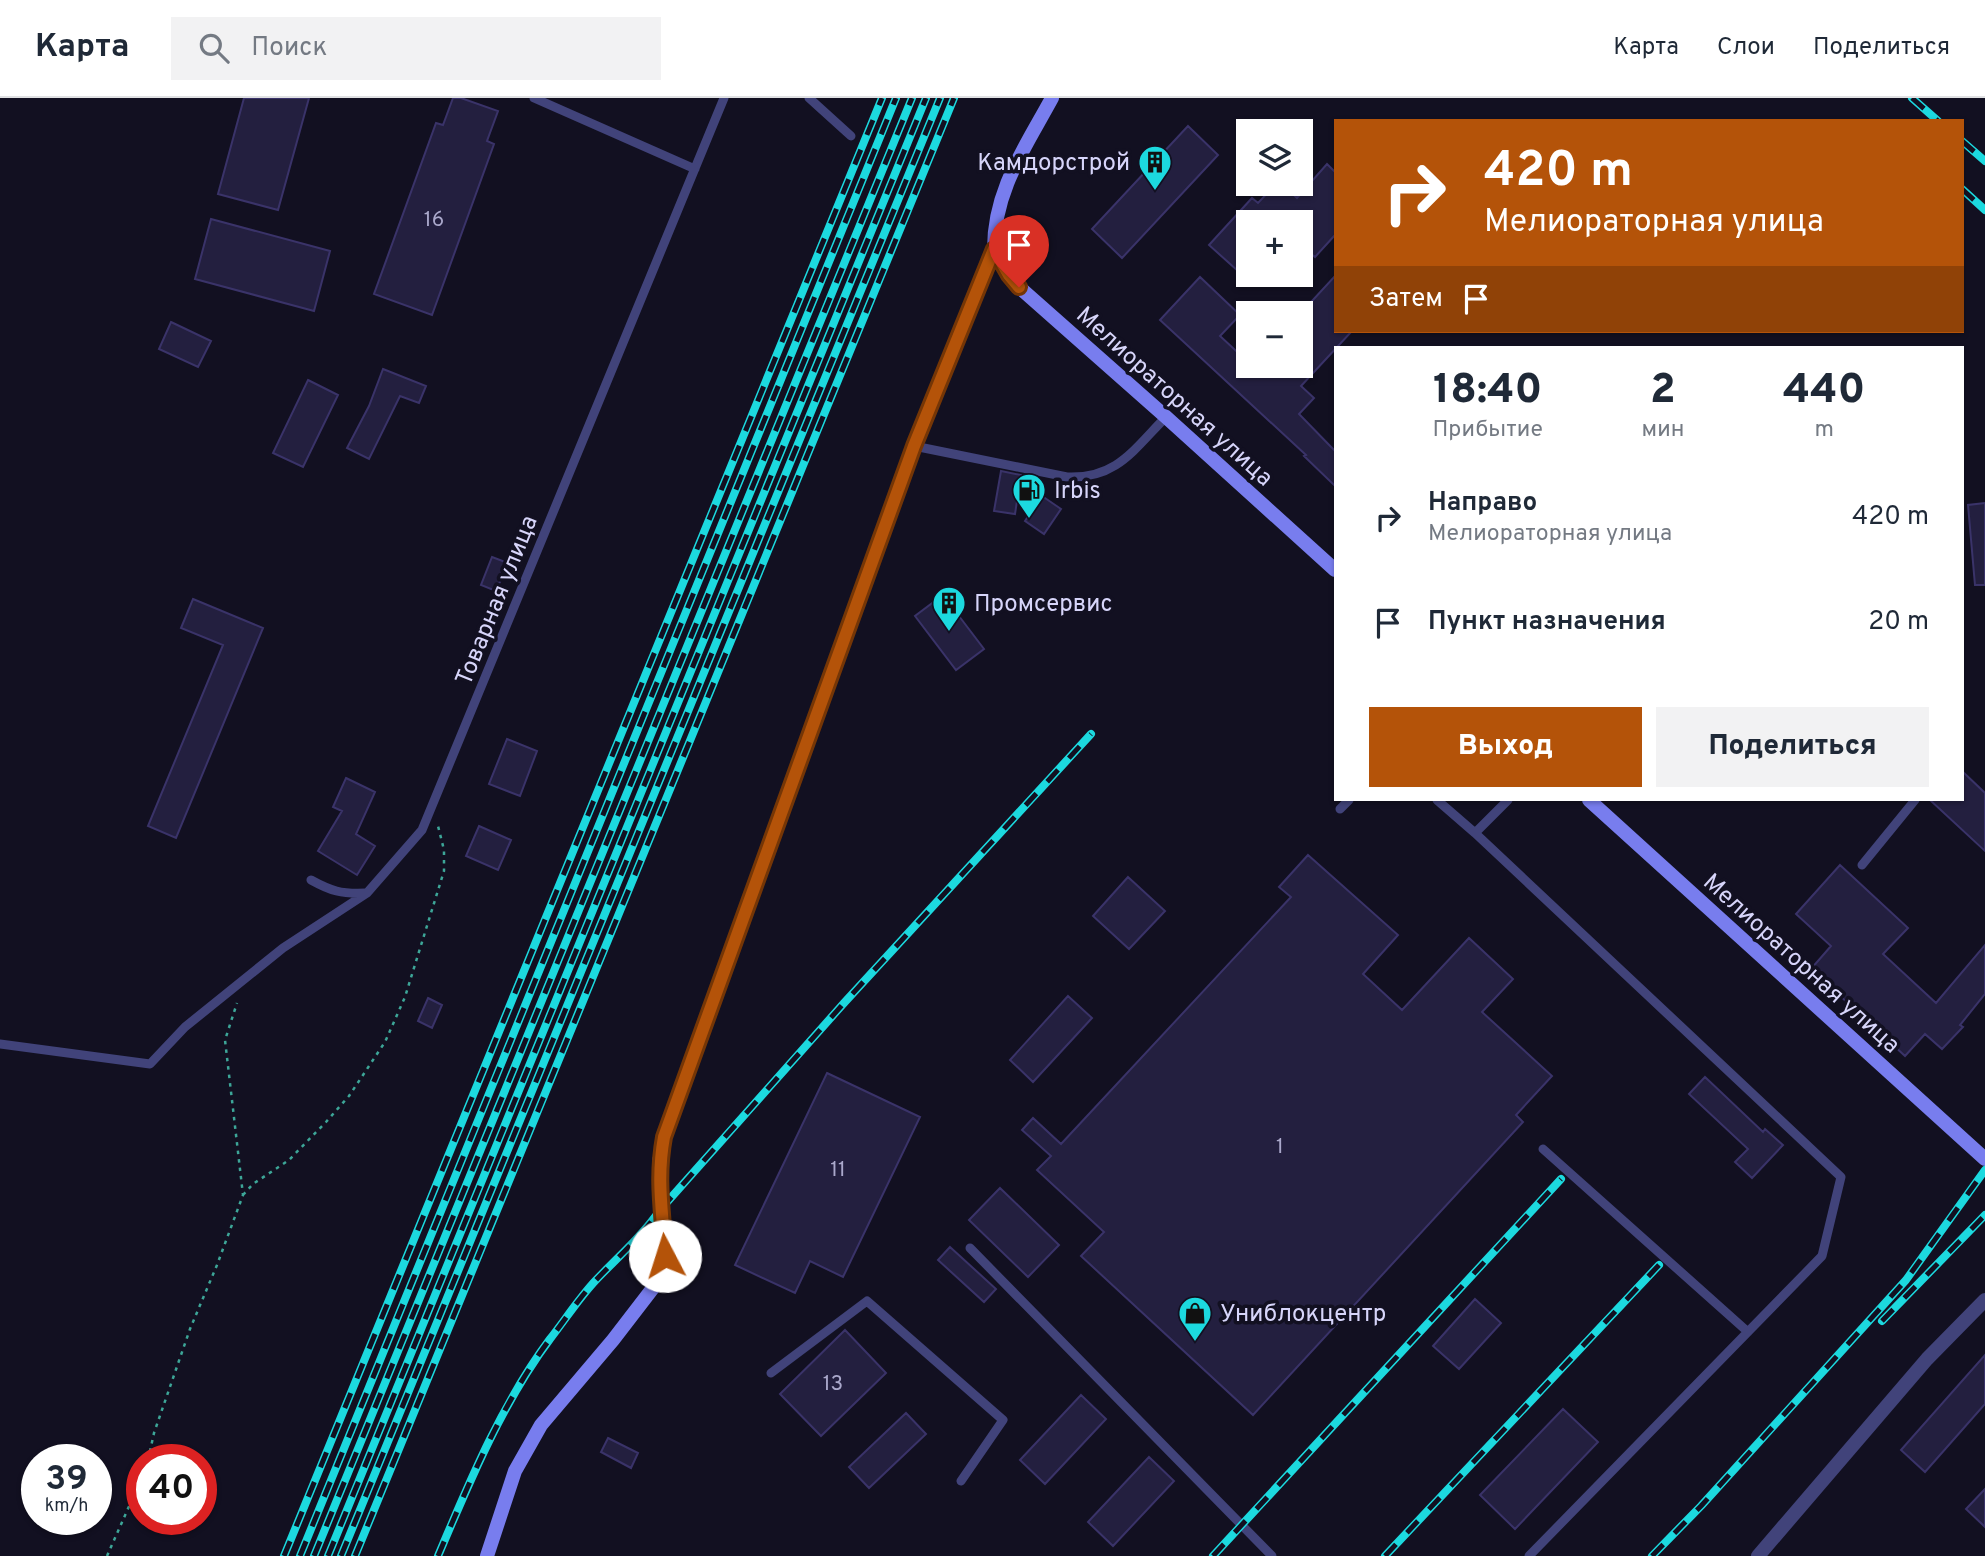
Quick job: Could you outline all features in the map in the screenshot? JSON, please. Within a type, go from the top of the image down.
[{"type":"street","points":[[487,1556],[515,1471],[541,1425],[613,1340],[653,1288],[660,1273],[665,1256],[659,1183],[659,1162],[664,1137],[914,446],[994,249],[994,231],[1004,187],[1052,98]]},
{"type":"street","name":"Мелиораторная улица","points":[[994,249],[1019,287],[1334,569]]},
{"type":"street","name":"Мелиораторная улица","points":[[1589,801],[1985,1159]]},
{"type":"street","points":[[1758,1556],[1927,1359],[1985,1300]]},
{"type":"lane","points":[[534,98],[695,169]]},
{"type":"lane","name":"Товарная улица","points":[[0,1044],[150,1063],[185,1027],[283,948],[367,893],[422,830],[724,98]]},
{"type":"lane","points":[[809,98],[850,136]]},
{"type":"lane","points":[[914,446],[1067,477],[1083,477],[1114,467],[1166,417]]},
{"type":"lane","points":[[1340,809],[1348,801]]},
{"type":"lane","points":[[1438,801],[1841,1177],[1822,1256],[1529,1556]]},
{"type":"lane","points":[[1475,833],[1507,801]]},
{"type":"lane","points":[[1862,865],[1913,801]]},
{"type":"lane","points":[[311,880],[344,894],[367,893]]},
{"type":"lane","points":[[1543,1149],[1748,1332]]},
{"type":"lane","points":[[970,1248],[1272,1556]]},
{"type":"lane","points":[[771,1373],[867,1301],[1003,1420],[961,1480]]},
{"type":"path","points":[[152,1444],[190,1329],[243,1195],[253,1184],[289,1160],[326,1122],[348,1096],[384,1042],[409,985],[444,871],[444,850],[432,806]]},
{"type":"path","points":[[243,1195],[225,1040],[248,977]]},
{"type":"path","points":[[107,1556],[126,1513]]},
{"type":"building","points":[[244,98],[309,98],[278,210],[218,194]]},
{"type":"building","points":[[453,98],[461,98],[498,111],[487,141],[494,144],[432,315],[374,294],[436,123],[443,125]]},
{"type":"building","name":"Камдорстрой","points":[[1188,126],[1218,155],[1122,258],[1092,229]]},
{"type":"building","points":[[1327,164],[1334,171],[1334,236],[1315,257],[1313,210],[1241,210],[1252,198],[1258,203],[1265,196],[1313,196],[1313,180]]},
{"type":"building","points":[[1236,215],[1236,269],[1209,245]]},
{"type":"building","points":[[211,219],[330,251],[314,311],[195,279]]},
{"type":"building","points":[[1200,277],[1236,311],[1236,319],[1220,336],[1236,351],[1236,378],[1308,378],[1301,386],[1314,398],[1299,414],[1334,450],[1334,485],[1304,456],[1306,455],[1160,320]]},
{"type":"building","points":[[1334,277],[1334,333],[1350,333],[1338,346],[1334,346],[1334,350],[1313,373],[1312,301]]},
{"type":"building","points":[[171,322],[211,341],[198,367],[159,349]]},
{"type":"building","points":[[383,369],[426,386],[419,403],[400,396],[369,459],[347,448],[369,406]]},
{"type":"building","points":[[308,380],[338,395],[303,467],[273,453]]},
{"type":"building","points":[[1001,471],[1021,475],[1015,514],[994,511]]},
{"type":"building","points":[[1042,496],[1061,509],[1044,534],[1025,521]]},
{"type":"building","points":[[1985,503],[1985,585],[1975,585],[1968,505]]},
{"type":"building","points":[[492,557],[508,563],[496,591],[481,585]]},
{"type":"building","name":"Промсервис","points":[[943,595],[984,649],[956,670],[915,616]]},
{"type":"building","points":[[193,599],[263,628],[176,838],[148,826],[223,645],[181,628]]},
{"type":"building","points":[[507,739],[537,751],[520,796],[489,784]]},
{"type":"building","points":[[1964,773],[1985,793],[1985,851],[1931,801],[1964,801]]},
{"type":"building","points":[[346,778],[375,792],[356,834],[375,846],[357,875],[318,851],[342,811],[333,807]]},
{"type":"building","points":[[479,826],[511,840],[498,870],[466,856]]},
{"type":"building","points":[[1308,855],[1398,935],[1363,974],[1402,1010],[1469,938],[1513,979],[1482,1012],[1552,1076],[1516,1115],[1523,1122],[1253,1415],[1081,1256],[1104,1232],[1037,1170],[1051,1156],[1022,1130],[1033,1118],[1061,1144],[1291,897],[1279,887]]},
{"type":"building","points":[[1840,865],[1908,928],[1883,954],[1936,1003],[1985,945],[1985,994],[1960,1025],[1963,1027],[1942,1049],[1925,1034],[1905,1056],[1811,969],[1831,946],[1796,914]]},
{"type":"building","points":[[1128,877],[1165,911],[1129,949],[1093,916]]},
{"type":"building","points":[[1068,996],[1092,1018],[1033,1082],[1010,1060]]},
{"type":"building","points":[[428,998],[442,1005],[432,1028],[418,1021]]},
{"type":"building","points":[[827,1073],[920,1117],[843,1277],[810,1261],[795,1293],[735,1265]]},
{"type":"building","points":[[1705,1077],[1763,1132],[1765,1129],[1783,1145],[1752,1178],[1735,1162],[1748,1149],[1689,1094]]},
{"type":"building","points":[[1000,1188],[1059,1245],[1028,1277],[969,1220]]},
{"type":"building","points":[[950,1247],[996,1289],[984,1302],[938,1260]]},
{"type":"building","points":[[1475,1299],[1501,1323],[1459,1369],[1433,1346]]},
{"type":"building","points":[[845,1330],[886,1373],[821,1436],[780,1394]]},
{"type":"building","points":[[1985,1355],[1985,1404],[1925,1472],[1901,1450]]},
{"type":"building","points":[[1081,1395],[1106,1419],[1045,1484],[1020,1460]]},
{"type":"building","points":[[1563,1409],[1598,1442],[1515,1529],[1480,1495]]},
{"type":"building","points":[[906,1413],[926,1434],[869,1488],[849,1467]]},
{"type":"building","points":[[608,1438],[638,1453],[631,1468],[601,1452]]},
{"type":"building","points":[[1149,1457],[1174,1481],[1113,1546],[1088,1522]]},
{"type":"building","points":[[1985,1489],[1985,1527],[1966,1509]]},
{"type":"railway","points":[[284,1556],[882,98]]},
{"type":"railway","points":[[300,1556],[896,98]]},
{"type":"railway","points":[[314,1556],[912,98]]},
{"type":"railway","points":[[328,1556],[926,98]]},
{"type":"railway","points":[[341,1556],[940,98]]},
{"type":"railway","points":[[355,1556],[954,98]]},
{"type":"railway","points":[[1912,98],[1936,119]]},
{"type":"railway","points":[[1964,143],[1985,161]]},
{"type":"railway","points":[[1964,191],[1985,210]]},
{"type":"railway","points":[[438,1556],[488,1444],[517,1390],[550,1339],[584,1294],[638,1238],[844,1003],[1091,734]]},
{"type":"railway","points":[[1652,1556],[1701,1506],[1906,1280],[1985,1170]]},
{"type":"railway","points":[[1213,1556],[1561,1179]]},
{"type":"railway","points":[[1882,1321],[1985,1215]]},
{"type":"railway","points":[[1385,1556],[1659,1265]]},
{"type":"place","name":"Камдорстрой","points":[[1155,192]]},
{"type":"place","name":"Irbis","points":[[1029,520]]},
{"type":"place","name":"Промсервис","points":[[949,633]]},
{"type":"place","name":"Униблокцентр","points":[[1195,1343]]},
{"type":"route","points":[[665,1256],[659,1183],[659,1162],[664,1137],[914,446],[994,249],[1019,287]]}]
